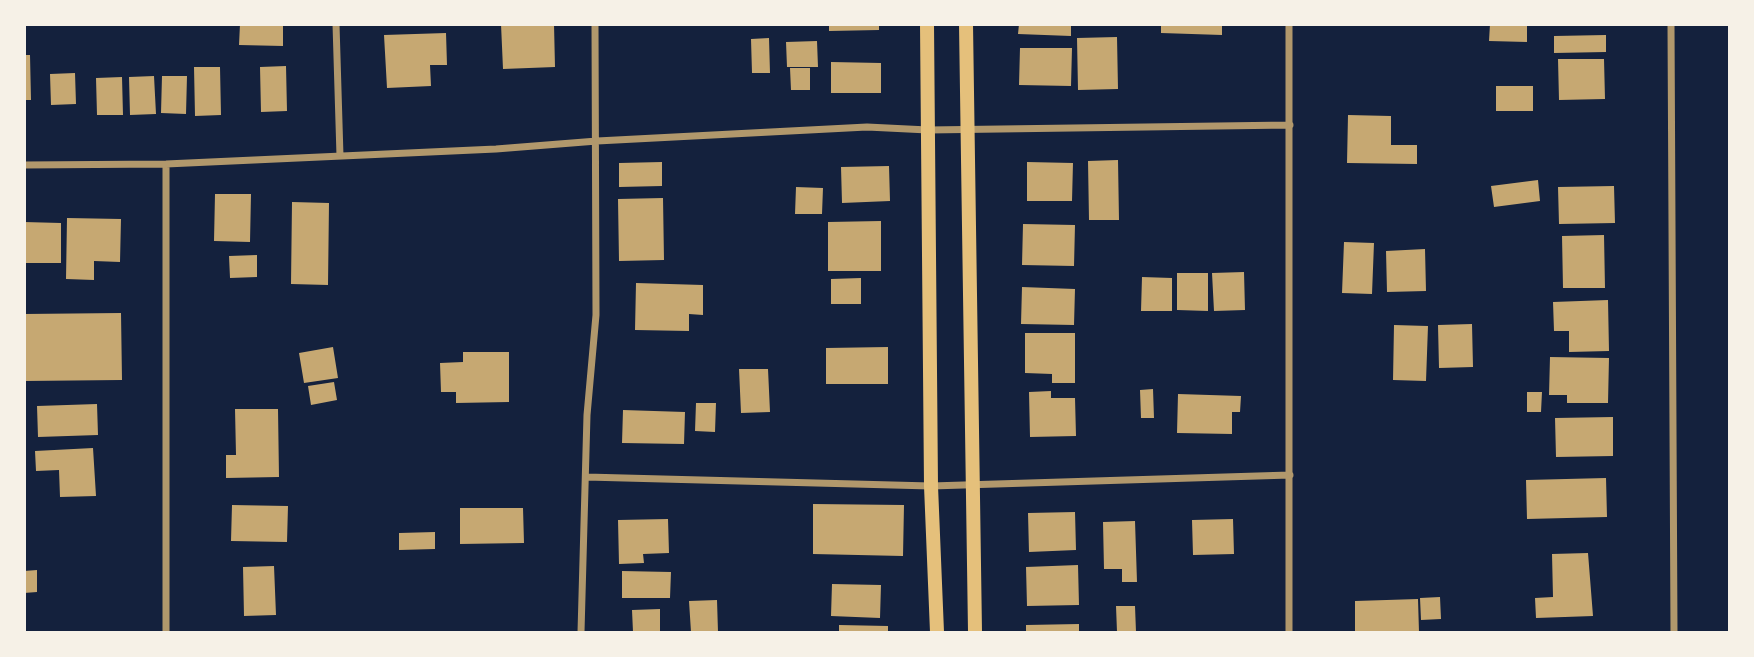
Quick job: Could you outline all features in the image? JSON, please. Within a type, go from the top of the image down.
[{"type":"main road","points":[[927,24],[930,486],[937,632]]},
{"type":"main road","points":[[966,24],[965,129],[975,632]]},
{"type":"street","points":[[336,24],[340,156]]},
{"type":"street","points":[[581,632],[587,415],[596,315],[595,24]]},
{"type":"street","points":[[1289,24],[1289,632]]},
{"type":"street","points":[[1671,24],[1674,632]]},
{"type":"street","points":[[24,165],[166,164],[496,149],[867,127],[928,130],[1290,125]]},
{"type":"street","points":[[166,164],[166,632]]},
{"type":"street","points":[[586,477],[930,486],[1290,475]]},
{"type":"building","points":[[240,24],[283,24],[283,46],[239,45]]},
{"type":"building","points":[[501,24],[554,24],[555,67],[503,69]]},
{"type":"building","points":[[829,24],[879,24],[879,30],[829,31]]},
{"type":"building","points":[[1019,24],[1071,24],[1071,36],[1018,34]]},
{"type":"building","points":[[1161,24],[1222,24],[1222,35],[1161,33]]},
{"type":"building","points":[[1490,24],[1527,24],[1527,42],[1489,41]]},
{"type":"building","points":[[446,33],[447,65],[430,65],[431,86],[387,88],[384,35]]},
{"type":"building","points":[[1606,35],[1606,52],[1554,53],[1554,36]]},
{"type":"building","points":[[1117,37],[1118,89],[1078,90],[1077,38]]},
{"type":"building","points":[[769,38],[770,73],[752,73],[751,39]]},
{"type":"building","points":[[817,41],[818,67],[787,67],[786,42]]},
{"type":"building","points":[[1020,48],[1072,48],[1071,86],[1019,85]]},
{"type":"building","points":[[24,55],[30,55],[31,100],[24,100]]},
{"type":"building","points":[[1558,59],[1604,59],[1605,99],[1559,100]]},
{"type":"building","points":[[831,62],[881,63],[881,93],[831,93]]},
{"type":"building","points":[[286,66],[287,111],[261,112],[260,67]]},
{"type":"building","points":[[194,67],[220,67],[221,115],[195,116]]},
{"type":"building","points":[[790,68],[810,68],[810,90],[791,90]]},
{"type":"building","points":[[75,73],[76,104],[51,105],[50,74]]},
{"type":"building","points":[[154,76],[156,114],[130,115],[129,77]]},
{"type":"building","points":[[162,76],[187,76],[186,114],[161,113]]},
{"type":"building","points":[[122,77],[123,115],[97,115],[96,78]]},
{"type":"building","points":[[1496,86],[1533,86],[1533,111],[1496,111]]},
{"type":"building","points":[[1348,115],[1391,116],[1391,145],[1417,145],[1417,164],[1347,163]]},
{"type":"building","points":[[1118,160],[1119,220],[1089,220],[1088,161]]},
{"type":"building","points":[[662,162],[662,186],[619,187],[619,163]]},
{"type":"building","points":[[1027,162],[1073,163],[1072,201],[1027,201]]},
{"type":"building","points":[[889,166],[890,201],[842,203],[841,167]]},
{"type":"building","points":[[1538,180],[1540,201],[1494,207],[1491,186]]},
{"type":"building","points":[[1614,186],[1615,223],[1559,224],[1558,187]]},
{"type":"building","points":[[796,187],[823,188],[822,214],[795,214]]},
{"type":"building","points":[[215,194],[251,194],[250,242],[214,241]]},
{"type":"building","points":[[663,198],[664,260],[619,261],[618,199]]},
{"type":"building","points":[[292,202],[329,203],[328,285],[291,284]]},
{"type":"building","points":[[67,218],[121,219],[120,262],[94,261],[94,280],[66,279]]},
{"type":"building","points":[[881,221],[881,271],[828,271],[828,222]]},
{"type":"building","points":[[24,222],[61,223],[61,263],[24,263]]},
{"type":"building","points":[[1023,224],[1075,225],[1074,266],[1022,265]]},
{"type":"building","points":[[1604,235],[1605,288],[1563,288],[1562,236]]},
{"type":"building","points":[[1344,242],[1374,243],[1372,294],[1342,293]]},
{"type":"building","points":[[1425,249],[1426,291],[1387,292],[1386,251]]},
{"type":"building","points":[[257,255],[257,277],[230,278],[229,256]]},
{"type":"building","points":[[1244,272],[1245,310],[1214,311],[1212,273]]},
{"type":"building","points":[[1177,273],[1208,273],[1208,311],[1177,310]]},
{"type":"building","points":[[1142,277],[1172,278],[1172,311],[1141,311]]},
{"type":"building","points":[[861,278],[861,304],[831,304],[831,279]]},
{"type":"building","points":[[636,283],[703,285],[703,315],[689,314],[689,331],[635,330]]},
{"type":"building","points":[[1022,287],[1075,289],[1074,325],[1021,324]]},
{"type":"building","points":[[1608,300],[1609,351],[1569,352],[1569,331],[1554,331],[1553,302]]},
{"type":"building","points":[[121,313],[122,380],[24,381],[24,314]]},
{"type":"building","points":[[1472,324],[1473,367],[1439,368],[1438,325]]},
{"type":"building","points":[[1394,325],[1428,326],[1426,381],[1393,380]]},
{"type":"building","points":[[1025,333],[1075,333],[1075,383],[1052,383],[1052,374],[1025,373]]},
{"type":"building","points":[[333,347],[338,378],[304,383],[299,353]]},
{"type":"building","points":[[888,347],[888,384],[826,384],[826,348]]},
{"type":"building","points":[[463,352],[509,352],[509,402],[456,403],[456,392],[441,392],[440,363],[463,362]]},
{"type":"building","points":[[1550,357],[1609,358],[1608,403],[1567,403],[1567,395],[1549,395]]},
{"type":"building","points":[[739,369],[768,369],[770,412],[741,413]]},
{"type":"building","points":[[334,382],[337,400],[311,405],[308,386]]},
{"type":"building","points":[[1153,389],[1154,418],[1141,418],[1140,390]]},
{"type":"building","points":[[1051,391],[1051,398],[1075,398],[1076,436],[1030,437],[1029,392]]},
{"type":"building","points":[[1527,392],[1542,392],[1541,412],[1527,412]]},
{"type":"building","points":[[1178,394],[1241,396],[1240,412],[1232,412],[1232,434],[1177,433]]},
{"type":"building","points":[[696,403],[716,403],[715,432],[695,431]]},
{"type":"building","points":[[97,404],[98,435],[38,437],[37,406]]},
{"type":"building","points":[[235,409],[278,409],[279,477],[226,478],[226,455],[236,455]]},
{"type":"building","points":[[623,410],[685,412],[684,444],[622,443]]},
{"type":"building","points":[[1613,417],[1613,456],[1556,457],[1555,418]]},
{"type":"building","points":[[93,448],[96,496],[60,497],[59,470],[36,471],[35,451]]},
{"type":"building","points":[[1606,478],[1607,517],[1527,519],[1526,480]]},
{"type":"building","points":[[813,504],[904,505],[903,556],[813,554]]},
{"type":"building","points":[[232,505],[288,506],[287,542],[231,541]]},
{"type":"building","points":[[460,508],[523,508],[524,543],[460,544]]},
{"type":"building","points":[[1075,512],[1076,550],[1029,552],[1028,513]]},
{"type":"building","points":[[668,519],[669,553],[643,554],[644,563],[619,564],[618,520]]},
{"type":"building","points":[[1233,519],[1234,554],[1193,555],[1192,520]]},
{"type":"building","points":[[1135,521],[1137,582],[1122,582],[1122,569],[1104,569],[1103,522]]},
{"type":"building","points":[[435,532],[435,549],[399,550],[399,533]]},
{"type":"building","points":[[1588,553],[1593,616],[1536,618],[1535,598],[1553,597],[1552,554]]},
{"type":"building","points":[[1078,565],[1079,605],[1027,606],[1026,567]]},
{"type":"building","points":[[274,566],[276,615],[244,616],[243,567]]},
{"type":"building","points":[[37,570],[37,592],[24,593],[24,571]]},
{"type":"building","points":[[622,571],[671,572],[670,598],[622,598]]},
{"type":"building","points":[[832,584],[881,585],[880,618],[831,616]]},
{"type":"building","points":[[1440,597],[1441,619],[1421,620],[1420,598]]},
{"type":"building","points":[[1418,599],[1419,632],[1355,632],[1355,601]]},
{"type":"building","points":[[717,600],[718,632],[691,632],[689,601]]},
{"type":"building","points":[[1116,606],[1135,606],[1136,632],[1117,632]]},
{"type":"building","points":[[660,609],[660,632],[633,632],[632,610]]},
{"type":"building","points":[[1079,624],[1079,632],[1026,632],[1026,625]]},
{"type":"building","points":[[839,625],[888,626],[888,632],[839,632]]}]
